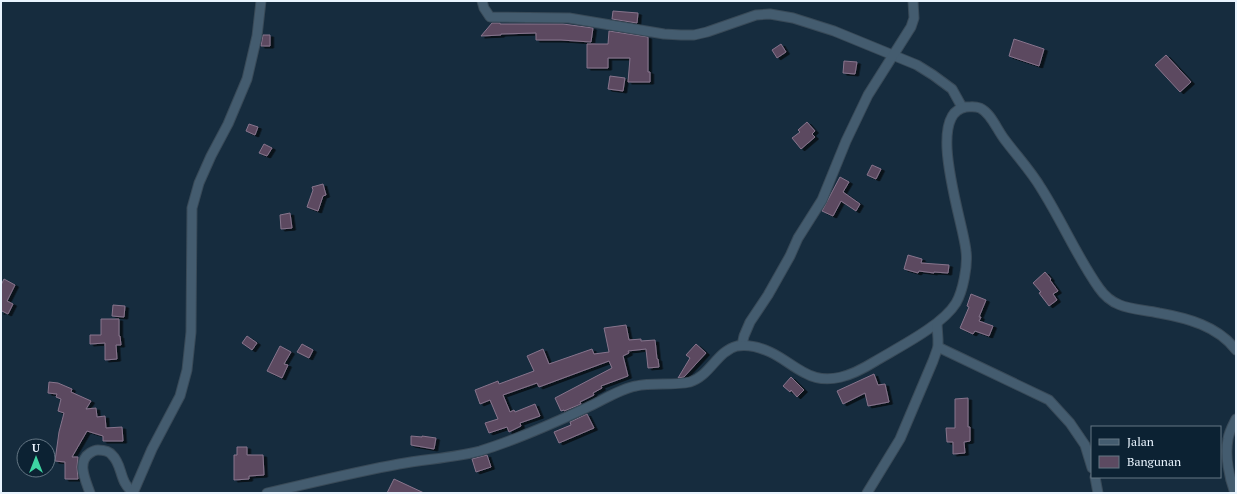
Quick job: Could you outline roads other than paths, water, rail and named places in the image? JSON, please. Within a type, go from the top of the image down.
[{"type":"street","points":[[90,493],[83,474],[84,459],[95,450],[106,450],[112,454],[116,460],[125,483],[133,493],[152,449],[180,396],[187,370],[191,332],[192,208],[199,183],[228,124],[247,79],[257,36],[261,1]]},
{"type":"street","points":[[482,1],[484,8],[490,17],[542,16],[568,18],[664,34],[681,35],[694,35],[707,32],[756,15],[770,14],[793,18],[834,31],[917,65],[952,89],[962,108]]},
{"type":"street","points":[[742,345],[750,322],[768,295],[790,256],[798,238],[822,200],[846,141],[868,95],[911,27],[914,18],[913,1]]},
{"type":"street","points":[[267,493],[362,471],[403,463],[448,458],[482,450],[551,424],[636,386],[679,384],[695,380],[709,370],[720,357],[731,348],[742,345],[758,347],[774,354],[790,362],[806,374],[820,380],[842,378],[860,371],[936,324],[956,303],[965,278],[967,254],[950,174],[947,148],[948,123],[955,111],[962,108],[978,108],[983,110],[989,116],[1040,186],[1084,265],[1104,296],[1117,304],[1135,310],[1155,312],[1200,323],[1215,331],[1231,343],[1236,350]]},
{"type":"street","points":[[867,493],[900,439],[933,362],[938,347],[936,324]]},
{"type":"street","points":[[938,347],[1049,400],[1070,423],[1085,445],[1091,465]]},
{"type":"street","points":[[1235,493],[1228,462],[1228,440],[1236,419]]},
{"type":"street","points":[[1095,478],[1098,493]]}]
